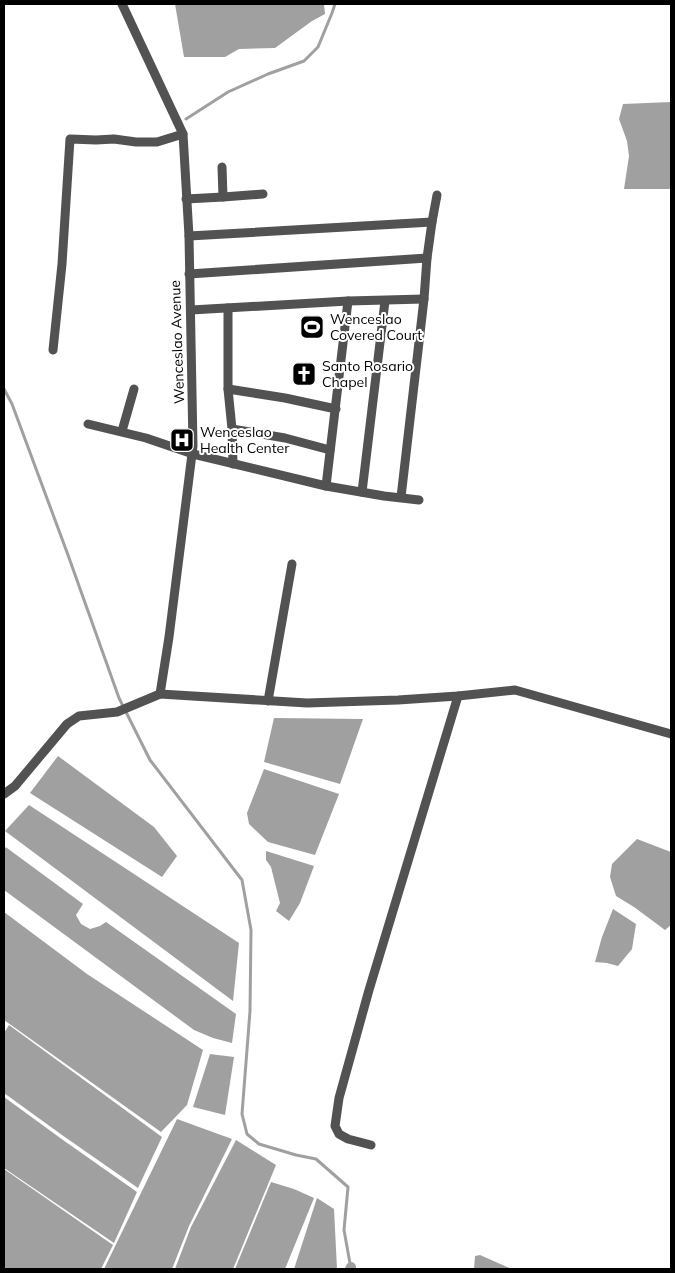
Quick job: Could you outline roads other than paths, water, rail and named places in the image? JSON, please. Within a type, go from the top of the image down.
[{"type":"street","name":"Wenceslao Avenue","points":[[122,4],[183,134],[189,236],[193,454],[160,694]]},
{"type":"street","points":[[52,350],[62,264],[70,139],[114,139],[157,142],[183,134]]},
{"type":"street","points":[[222,167],[223,197]]},
{"type":"street","points":[[186,199],[263,194]]},
{"type":"street","points":[[401,498],[427,258],[437,195]]},
{"type":"street","points":[[189,236],[432,222]]},
{"type":"street","points":[[189,274],[427,258]]},
{"type":"street","points":[[191,310],[348,301],[424,299]]},
{"type":"street","points":[[326,486],[348,301]]},
{"type":"street","points":[[362,492],[385,301]]},
{"type":"street","points":[[228,308],[228,389],[233,464]]},
{"type":"street","points":[[122,431],[134,389]]},
{"type":"street","points":[[228,389],[285,398],[336,409]]},
{"type":"street","points":[[88,424],[122,431],[193,454],[326,486],[419,500]]},
{"type":"street","points":[[232,429],[285,438],[330,450]]},
{"type":"street","points":[[268,701],[292,564]]},
{"type":"street","points":[[4,794],[15,786],[67,724],[79,716],[117,712],[160,694],[307,703],[398,700],[515,690],[671,734]]},
{"type":"street","points":[[371,1145],[348,1139],[339,1134],[335,1126],[339,1098],[369,990],[458,696]]},
{"type":"waterway","points":[[186,119],[228,92],[268,74],[304,61],[318,47],[335,4]]},
{"type":"waterway","points":[[4,389],[12,404],[119,698],[150,760],[242,880],[251,930],[250,1011],[242,1114],[247,1134],[259,1144],[316,1159],[348,1187],[344,1230],[351,1269]]},
{"type":"place","name":"Wenceslao Covered Court","points":[[312,327]]},
{"type":"place","name":"Santo Rosario Chapel","points":[[304,374]]},
{"type":"place","name":"Wenceslao Health Center","points":[[182,440]]}]
